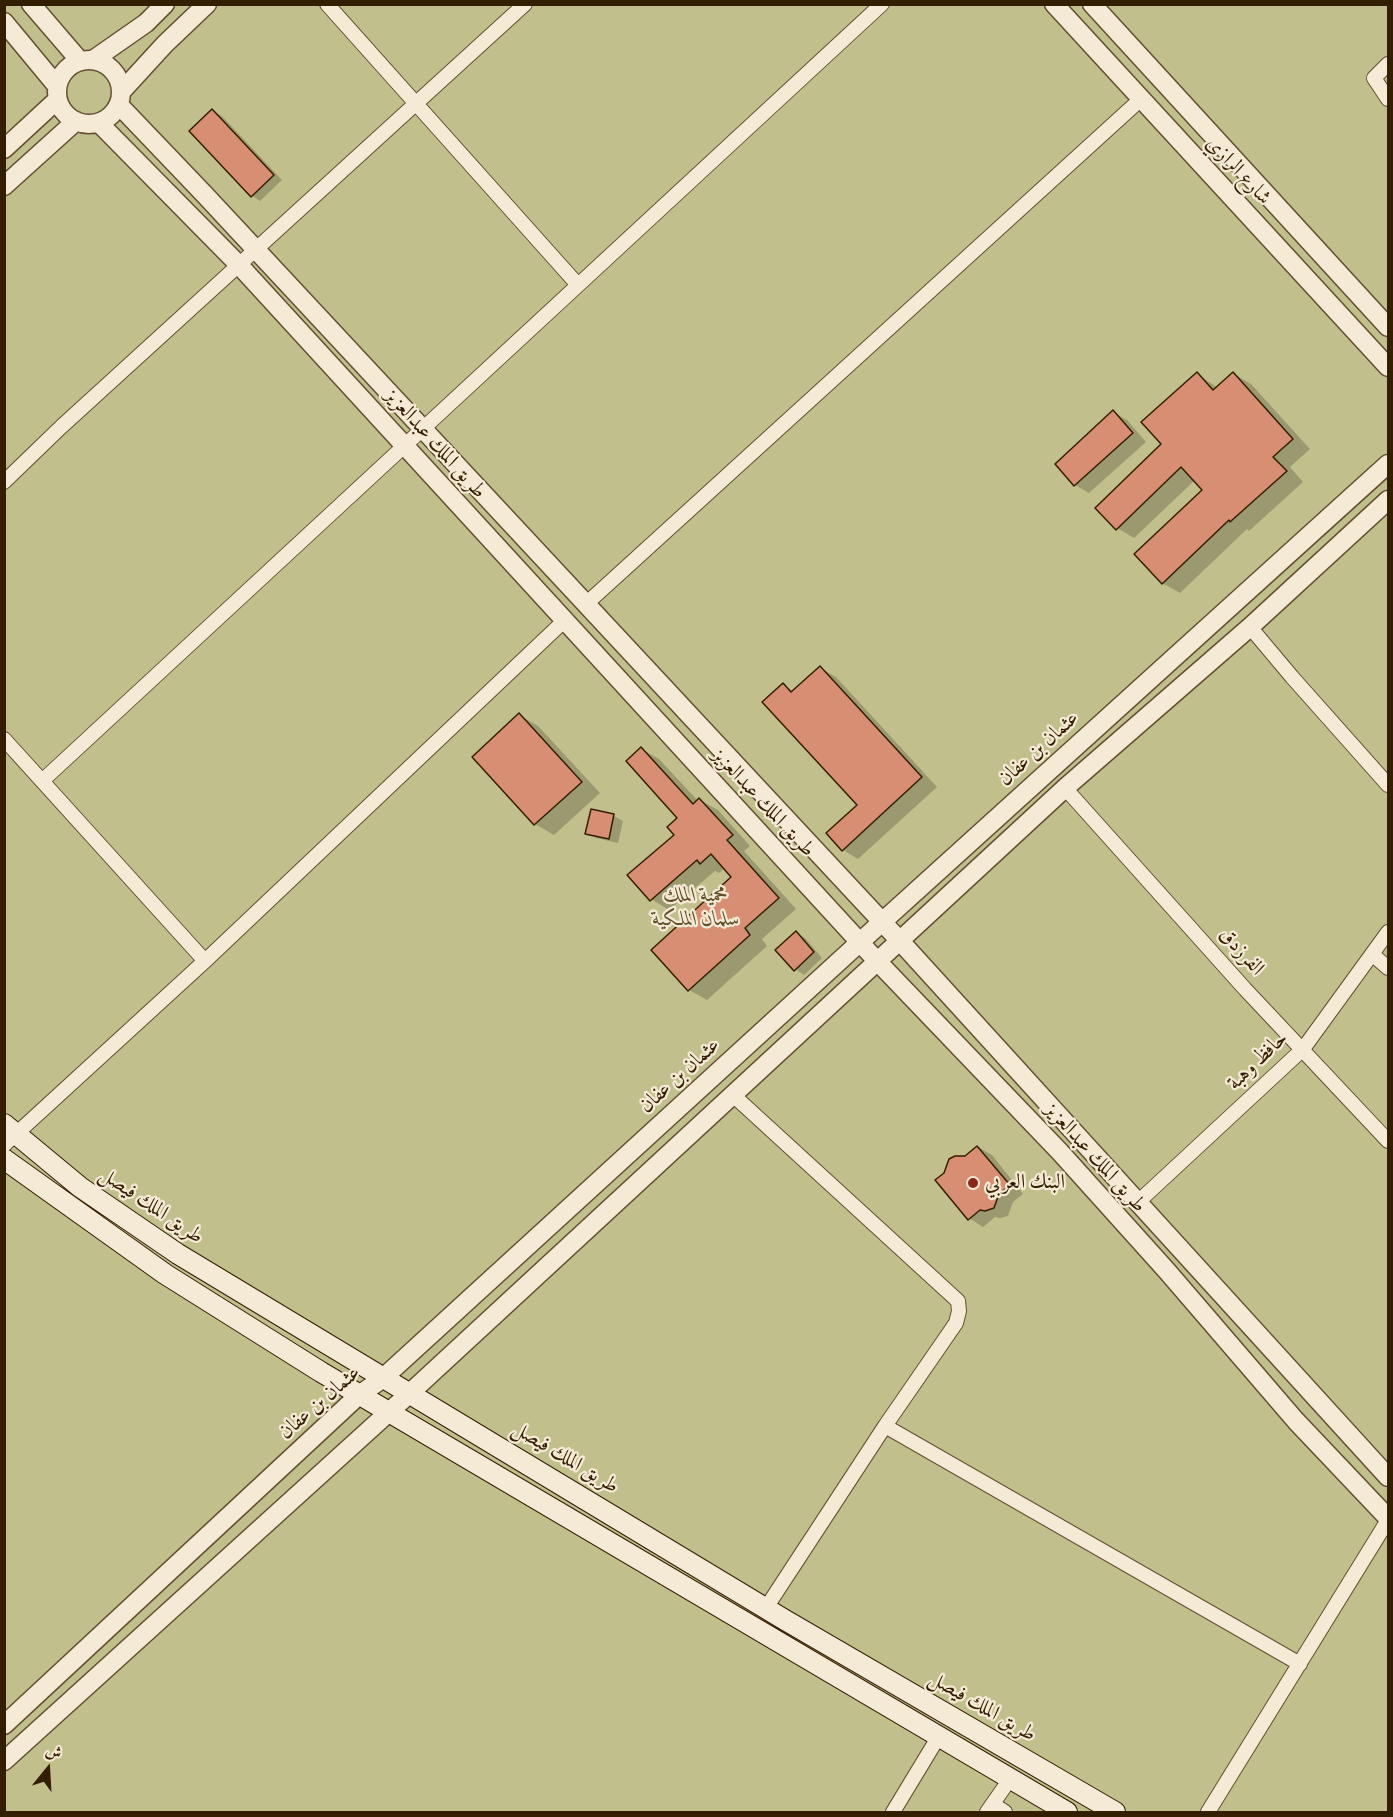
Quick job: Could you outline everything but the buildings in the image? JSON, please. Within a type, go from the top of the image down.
[{"type":"main road","name":"طريق الملك فيصل","points":[[8,1135],[178,1254],[766,1608],[1115,1812]]},
{"type":"main road","points":[[4,1159],[165,1274],[359,1395],[1067,1812]]},
{"type":"street","points":[[31,4],[87,61]]},
{"type":"street","points":[[87,61],[146,23],[165,4]]},
{"type":"street","points":[[4,22],[57,93],[63,112],[76,122],[99,123],[111,116],[120,99],[165,44],[207,4]]},
{"type":"street","points":[[327,4],[578,285]]},
{"type":"street","points":[[4,482],[61,427],[525,4]]},
{"type":"street","points":[[42,781],[882,4]]},
{"type":"street","name":"شارع الرازي","points":[[1054,4],[1389,367]]},
{"type":"street","name":"شارع الرازي","points":[[1092,4],[1389,327]]},
{"type":"street","points":[[4,149],[57,93],[62,74],[72,64],[87,61],[104,64],[113,70],[118,80],[120,99]]},
{"type":"street","points":[[1389,64],[1374,78],[1389,99]]},
{"type":"street","name":"طريق الملك عبدالعزيز","points":[[120,99],[256,250],[882,921],[1389,1477]]},
{"type":"street","points":[[586,604],[1141,99]]},
{"type":"street","points":[[4,186],[76,122]]},
{"type":"street","name":"طريق الملك عبدالعزيز","points":[[99,123],[239,265],[878,961],[1060,1152],[1167,1271],[1296,1421],[1389,1519]]},
{"type":"street","name":"عثمان بن عفان","points":[[4,1725],[359,1395],[382,1378],[882,921],[1389,464]]},
{"type":"street","points":[[4,1761],[410,1393],[1065,788],[1250,627],[1389,500]]},
{"type":"street","points":[[8,1135],[205,961],[565,620]]},
{"type":"street","points":[[1250,627],[1389,785]]},
{"type":"street","points":[[4,739],[205,961]]},
{"type":"street","name":"الفرزدق","points":[[1065,788],[1245,989],[1389,1141]]},
{"type":"street","name":"حافظ وهبة","points":[[1137,1203],[1303,1049],[1389,932]]},
{"type":"street","points":[[1372,954],[1389,968]]},
{"type":"street","points":[[733,1095],[958,1301],[959,1311],[956,1323],[885,1426],[766,1608]]},
{"type":"street","points":[[885,1426],[1300,1664]]},
{"type":"street","points":[[1208,1812],[1389,1519]]},
{"type":"street","points":[[893,1812],[939,1736]]},
{"type":"street","points":[[1005,1812],[990,1808],[1010,1779]]},
{"type":"green space","name":"محمية الملك سلمان الملكية","points":[[5,5],[1388,5],[1388,1812],[5,1812]]},
{"type":"place","name":"البنك العربي","points":[[973,1183]]}]
